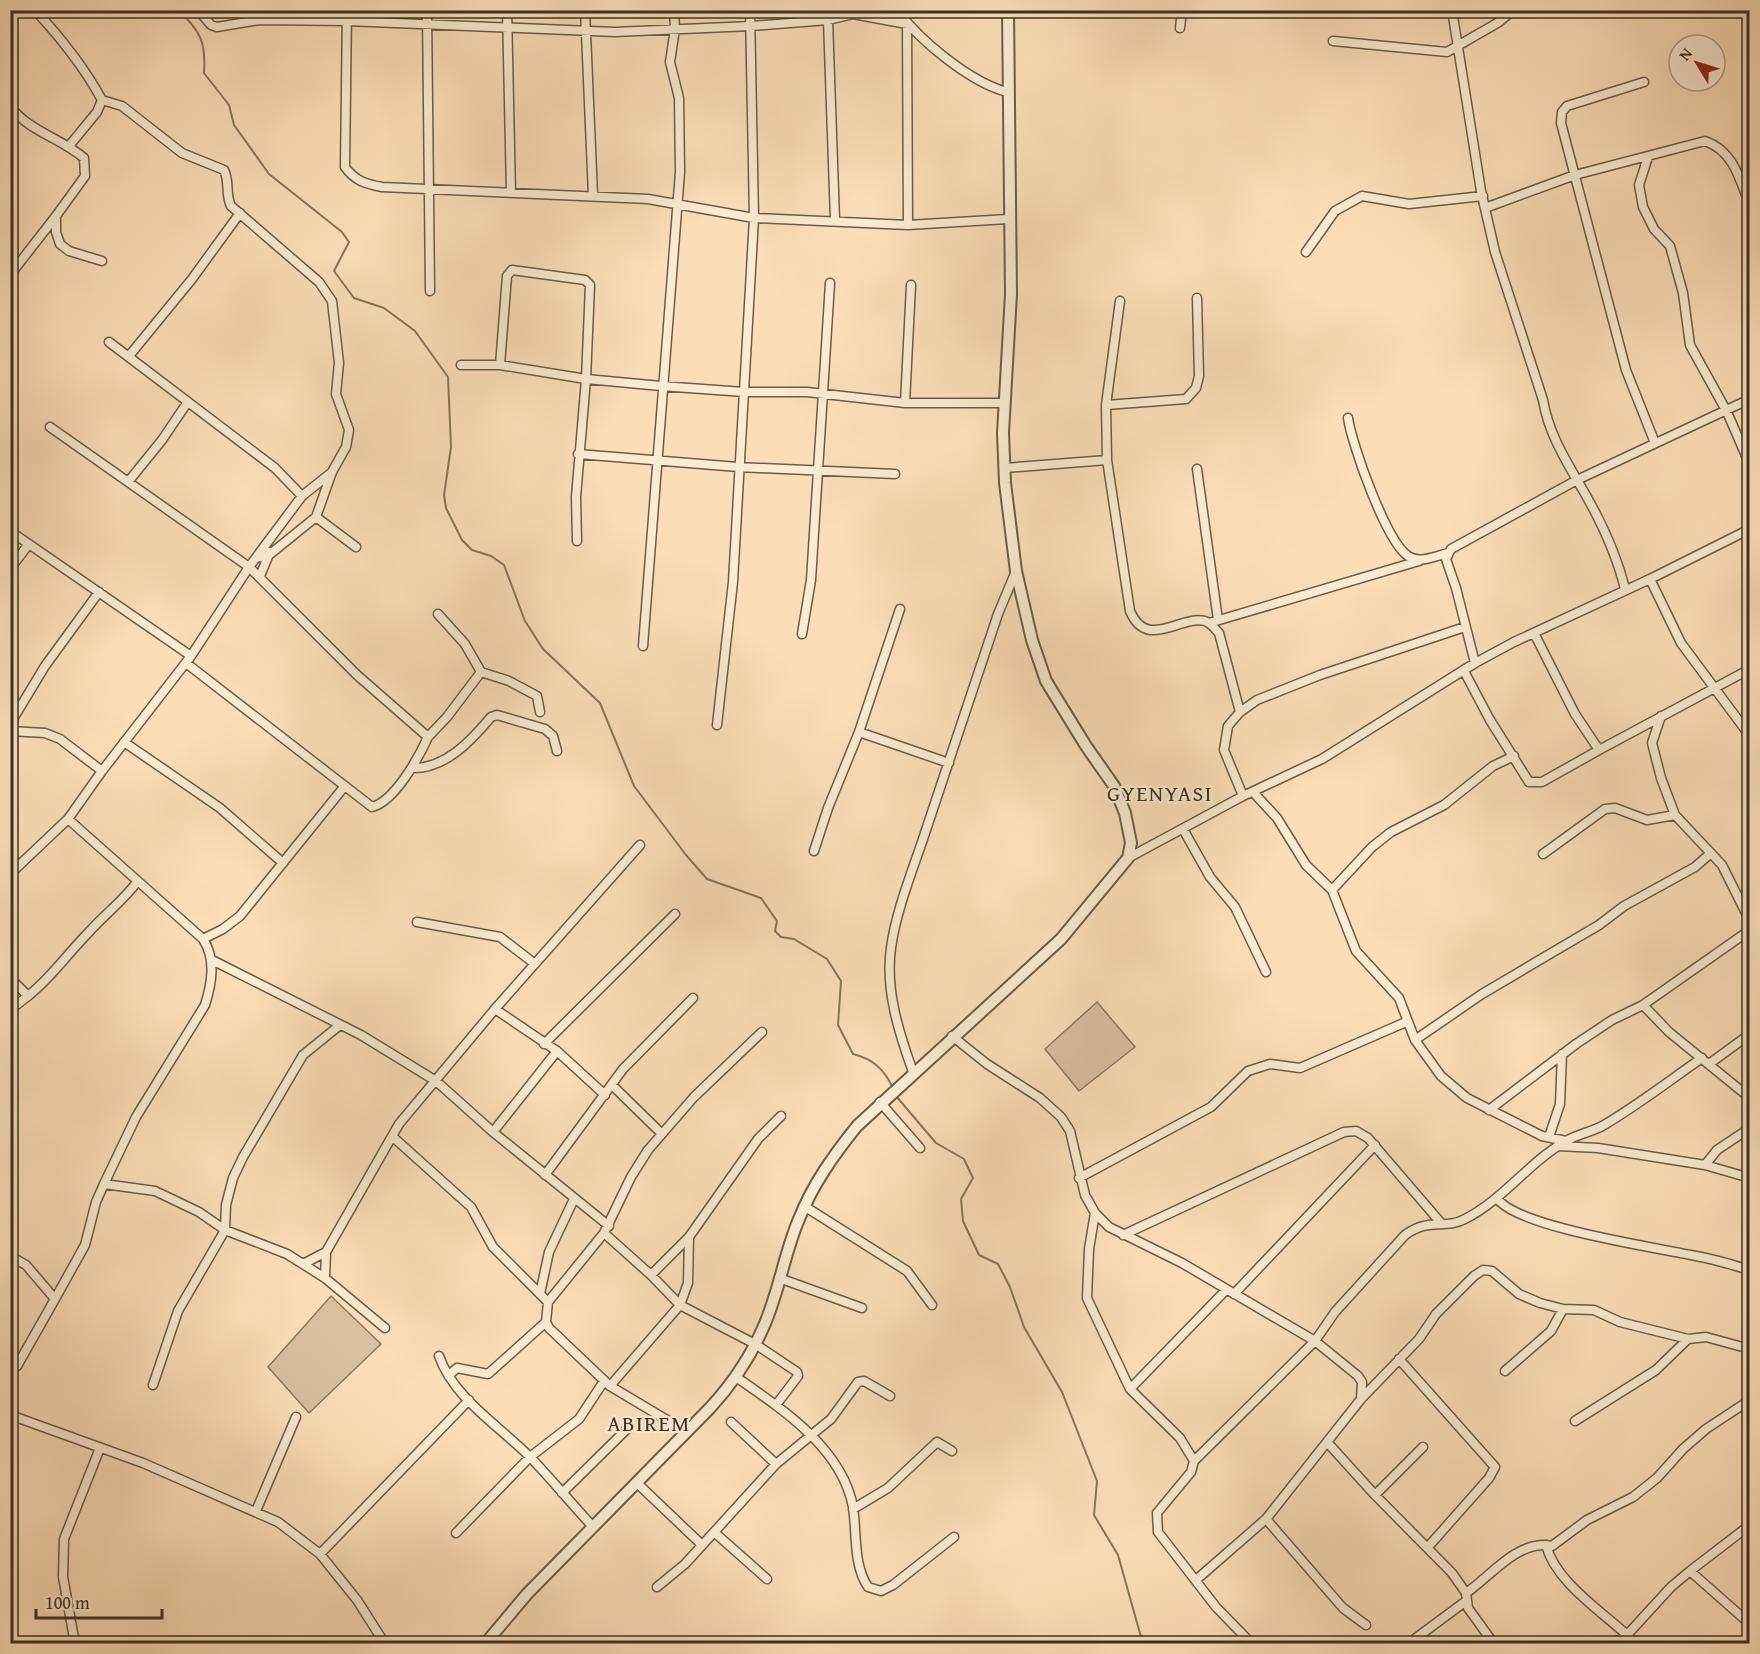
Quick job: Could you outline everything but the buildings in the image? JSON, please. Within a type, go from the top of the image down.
[{"type":"street","points":[[35,10],[67,45],[102,100],[122,106],[182,153],[224,170],[229,183],[227,198],[240,213],[320,282],[332,301],[339,363],[336,394],[349,430],[346,447],[332,472],[316,517],[269,555],[256,558]]},
{"type":"street","points":[[198,10],[211,25],[217,27],[259,20],[508,26],[586,31],[751,26],[828,20],[853,14],[907,24]]},
{"type":"street","points":[[347,10],[345,167],[355,179],[367,184],[382,187],[648,199],[754,218],[908,225],[1008,219]]},
{"type":"street","points":[[427,10],[430,291]]},
{"type":"street","points":[[507,10],[511,193]]},
{"type":"street","points":[[585,10],[593,195]]},
{"type":"street","points":[[643,646],[680,149],[679,98],[670,62],[675,28],[674,10]]},
{"type":"street","points":[[717,725],[730,615],[754,218],[750,10]]},
{"type":"street","points":[[897,10],[907,24],[963,70],[991,88],[1007,92]]},
{"type":"street","points":[[1008,10],[1008,219],[1011,294],[1005,404],[1005,468],[1016,571],[1032,640],[1046,681],[1114,786],[1125,813],[1131,843],[1128,858]]},
{"type":"street","points":[[1180,28],[1182,10]]},
{"type":"street","points":[[1452,10],[1485,208],[1495,252],[1543,400],[1546,418],[1567,466],[1577,480],[1619,565],[1626,589]]},
{"type":"street","points":[[1332,41],[1447,52],[1513,10]]},
{"type":"street","points":[[1745,10],[1749,14]]},
{"type":"street","points":[[828,20],[835,220]]},
{"type":"street","points":[[907,24],[908,225]]},
{"type":"street","points":[[1644,81],[1567,106],[1562,112],[1561,123],[1626,370],[1655,443]]},
{"type":"street","points":[[69,146],[97,112],[102,100]]},
{"type":"street","points":[[10,106],[27,123],[69,146],[84,158],[85,176],[10,275]]},
{"type":"street","points":[[1485,208],[1575,176],[1706,141],[1726,152],[1739,177],[1749,206]]},
{"type":"street","points":[[1648,157],[1639,185],[1643,207],[1654,230],[1670,246],[1685,301],[1690,345],[1727,412],[1749,465]]},
{"type":"street","points":[[1306,252],[1335,211],[1362,196],[1409,204],[1483,196]]},
{"type":"street","points":[[129,357],[192,279],[240,213]]},
{"type":"street","points":[[56,216],[56,232],[60,244],[69,251],[102,261]]},
{"type":"street","points":[[500,365],[507,276],[512,270],[578,277],[590,285],[586,379],[578,454],[577,541]]},
{"type":"street","points":[[802,634],[811,580],[830,283]]},
{"type":"street","points":[[904,403],[911,285]]},
{"type":"street","points":[[1106,405],[1186,399],[1192,394],[1198,376],[1197,298]]},
{"type":"street","points":[[1120,301],[1106,405],[1107,460],[1130,611],[1134,620],[1145,628],[1158,631],[1202,621],[1209,623],[1219,633],[1240,712]]},
{"type":"street","points":[[109,342],[275,468],[302,496]]},
{"type":"street","points":[[461,365],[500,365],[586,379],[744,392],[824,394],[904,403],[1005,404]]},
{"type":"street","points":[[1209,623],[1448,553],[1455,546],[1577,480],[1727,412],[1749,399]]},
{"type":"street","points":[[128,482],[162,440],[187,403]]},
{"type":"street","points":[[1348,418],[1350,432],[1389,533],[1409,557],[1419,561]]},
{"type":"street","points":[[50,427],[260,576],[357,675],[428,737]]},
{"type":"street","points":[[578,454],[738,467],[895,474]]},
{"type":"street","points":[[1005,468],[1107,460]]},
{"type":"street","points":[[1197,469],[1218,620]]},
{"type":"street","points":[[10,874],[68,819],[124,741],[189,659],[249,567],[302,496],[332,472]]},
{"type":"street","points":[[316,517],[356,547]]},
{"type":"street","points":[[485,1644],[527,1594],[687,1432],[736,1377],[764,1327],[804,1206],[832,1157],[880,1102],[952,1036],[1015,983],[1060,939],[1128,858],[1244,796],[1322,759],[1475,663],[1749,529]]},
{"type":"street","points":[[10,531],[99,592],[189,659],[368,806],[383,803],[412,768],[428,737],[447,717],[481,672]]},
{"type":"street","points":[[260,576],[269,555],[272,537]]},
{"type":"street","points":[[10,569],[28,545]]},
{"type":"street","points":[[1448,553],[1448,568],[1456,588],[1475,663]]},
{"type":"street","points":[[913,1072],[899,1034],[894,1008],[890,984],[891,948],[909,882],[999,614],[1016,571]]},
{"type":"street","points":[[1650,579],[1681,643],[1749,736]]},
{"type":"street","points":[[10,724],[45,666],[99,592]]},
{"type":"street","points":[[814,851],[836,787],[859,732],[900,609]]},
{"type":"street","points":[[438,614],[465,644],[481,672],[529,690],[537,696],[540,712]]},
{"type":"street","points":[[1244,796],[1224,750],[1228,726],[1240,712],[1257,700],[1320,675],[1465,627]]},
{"type":"street","points":[[1534,633],[1575,714],[1599,750]]},
{"type":"street","points":[[1464,671],[1490,720],[1529,782],[1542,782],[1599,750],[1612,740],[1636,732],[1713,686],[1749,669]]},
{"type":"street","points":[[412,768],[434,765],[461,748],[490,717],[497,715],[545,729],[553,735],[557,751]]},
{"type":"street","points":[[1661,716],[1652,743],[1660,778],[1675,814],[1711,853],[1731,879],[1749,921]]},
{"type":"street","points":[[10,731],[45,733],[60,739],[102,771]]},
{"type":"street","points":[[859,732],[949,763]]},
{"type":"street","points":[[1636,732],[1652,743]]},
{"type":"street","points":[[124,741],[220,808],[283,863]]},
{"type":"street","points":[[1332,890],[1372,847],[1391,832],[1444,805],[1493,766],[1514,756]]},
{"type":"street","points":[[203,939],[223,929],[240,915],[344,788]]},
{"type":"street","points":[[1253,792],[1277,818],[1306,865],[1332,890],[1356,951],[1399,998],[1406,1022],[1415,1040],[1452,1087],[1489,1110],[1562,1144],[1706,1165],[1749,1179]]},
{"type":"street","points":[[1543,854],[1605,809],[1615,808],[1647,820],[1675,814]]},
{"type":"street","points":[[68,819],[203,939],[211,956],[361,1035],[436,1081],[574,1199],[680,1305],[755,1344],[799,1374],[777,1405]]},
{"type":"street","points":[[1184,829],[1210,877],[1235,907],[1266,972]]},
{"type":"street","points":[[325,1278],[326,1252],[399,1124],[495,1009],[640,845]]},
{"type":"street","points":[[1415,1040],[1491,989],[1599,925],[1624,906],[1695,867],[1711,853]]},
{"type":"street","points":[[10,1010],[70,956],[94,926],[113,912],[137,882]]},
{"type":"street","points":[[544,1044],[675,914]]},
{"type":"street","points":[[417,922],[500,936],[535,964]]},
{"type":"street","points":[[10,1377],[85,1245],[96,1202],[136,1117],[205,1005],[210,990],[211,956],[223,929]]},
{"type":"street","points":[[1489,1110],[1562,1054],[1612,1020],[1643,1005],[1749,930]]},
{"type":"street","points":[[10,978],[28,996]]},
{"type":"street","points":[[545,1175],[638,1053],[693,998]]},
{"type":"street","points":[[1643,1005],[1658,1022],[1749,1098]]},
{"type":"street","points":[[495,1009],[544,1044],[558,1051],[605,1095]]},
{"type":"street","points":[[1079,1178],[1211,1107],[1248,1071],[1270,1064],[1300,1068],[1406,1022]]},
{"type":"street","points":[[153,1385],[178,1311],[225,1230],[226,1205],[233,1178],[243,1157],[303,1055],[340,1025]]},
{"type":"street","points":[[449,1375],[457,1368],[488,1374],[546,1322],[548,1302],[607,1230],[631,1177],[661,1133],[762,1032]]},
{"type":"street","points":[[1252,1644],[1216,1607],[1158,1532],[1156,1519],[1161,1506],[1191,1472],[1194,1461],[1315,1341],[1364,1278],[1405,1235],[1417,1226],[1465,1220],[1497,1198],[1562,1144],[1602,1126],[1749,1034]]},
{"type":"street","points":[[952,1036],[987,1064],[1040,1098],[1061,1117],[1070,1131],[1084,1195],[1095,1213],[1109,1227],[1182,1263],[1315,1341],[1358,1376],[1362,1382],[1360,1399]]},
{"type":"street","points":[[493,1132],[558,1051]]},
{"type":"street","points":[[1549,1154],[1545,1136],[1560,1104],[1562,1054]]},
{"type":"street","points":[[612,1086],[661,1133]]},
{"type":"street","points":[[880,1102],[920,1148]]},
{"type":"street","points":[[651,1275],[689,1237],[758,1139],[781,1116]]},
{"type":"street","points":[[1706,1165],[1718,1150],[1749,1128]]},
{"type":"street","points":[[1122,1235],[1344,1132],[1362,1133],[1375,1145],[1441,1223]]},
{"type":"street","points":[[393,1137],[471,1207],[493,1247],[548,1302]]},
{"type":"street","points":[[1130,1389],[1230,1292],[1375,1145]]},
{"type":"street","points":[[104,1184],[155,1191],[199,1212],[225,1230],[287,1254],[325,1278],[385,1328]]},
{"type":"street","points":[[1497,1198],[1506,1208],[1581,1233],[1618,1243],[1697,1256],[1749,1270]]},
{"type":"street","points":[[540,1294],[549,1252],[574,1199]]},
{"type":"street","points":[[804,1206],[908,1271],[932,1305]]},
{"type":"street","points":[[1095,1213],[1089,1249],[1087,1298],[1130,1389],[1180,1438],[1194,1461]]},
{"type":"street","points":[[456,1533],[530,1457],[579,1419],[607,1384],[680,1305],[688,1283],[689,1237]]},
{"type":"street","points":[[303,1264],[326,1252]]},
{"type":"street","points":[[10,1256],[26,1265],[55,1299]]},
{"type":"street","points":[[1196,1580],[1266,1518],[1360,1399],[1419,1339],[1436,1314],[1483,1270],[1491,1271],[1519,1293],[1540,1303],[1563,1309],[1594,1310],[1620,1322],[1688,1339],[1706,1337],[1749,1349]]},
{"type":"street","points":[[780,1278],[862,1308]]},
{"type":"street","points":[[1505,1371],[1551,1331],[1563,1309]]},
{"type":"street","points":[[546,1322],[607,1384],[687,1432]]},
{"type":"street","points":[[1575,1421],[1656,1371],[1688,1339]]},
{"type":"street","points":[[439,1356],[449,1375],[469,1400],[530,1457],[593,1527]]},
{"type":"street","points":[[1399,1359],[1495,1467],[1489,1479],[1428,1547]]},
{"type":"street","points":[[736,1377],[777,1405],[811,1435],[840,1473],[850,1491],[860,1571],[868,1587],[874,1591],[893,1585],[954,1537]]},
{"type":"street","points":[[657,1587],[685,1564],[776,1464],[831,1419],[858,1382],[864,1381],[890,1396]]},
{"type":"street","points":[[320,1554],[469,1400]]},
{"type":"street","points":[[1408,1644],[1516,1553],[1534,1545],[1552,1546],[1587,1520],[1633,1497],[1657,1478],[1683,1449],[1706,1429],[1749,1400]]},
{"type":"street","points":[[10,1415],[100,1448],[256,1511],[296,1534],[320,1554],[357,1600],[385,1644]]},
{"type":"street","points":[[256,1511],[296,1418]]},
{"type":"street","points":[[731,1422],[776,1464]]},
{"type":"street","points":[[562,1493],[628,1427]]},
{"type":"street","points":[[853,1509],[888,1488],[937,1442],[952,1451]]},
{"type":"street","points":[[1327,1442],[1375,1495],[1428,1547],[1466,1597],[1474,1619],[1494,1644]]},
{"type":"street","points":[[1375,1495],[1423,1447]]},
{"type":"street","points":[[75,1644],[63,1577],[64,1539],[100,1448]]},
{"type":"street","points":[[637,1483],[701,1544]]},
{"type":"street","points":[[1266,1518],[1343,1608],[1366,1626]]},
{"type":"street","points":[[1612,1644],[1627,1635],[1671,1587],[1749,1525]]},
{"type":"street","points":[[714,1532],[767,1579]]},
{"type":"street","points":[[1546,1545],[1550,1562],[1563,1578],[1637,1644]]},
{"type":"street","points":[[1690,1571],[1749,1624]]},
{"type":"shaded area","points":[[1097,1002],[1135,1047],[1079,1091],[1045,1049]]},
{"type":"shaded area","points":[[331,1296],[381,1344],[309,1413],[268,1367]]},
{"type":"waterway","points":[[178,10],[192,24],[203,45],[204,73],[229,105],[234,125],[269,174],[342,232],[349,242],[334,271],[354,298],[384,308],[415,331],[448,377],[451,447],[444,495],[446,508],[462,540],[472,550],[491,556],[504,565],[525,621],[543,649],[600,703],[634,786],[686,855],[707,879],[761,898],[777,921],[775,931],[781,937],[794,939],[827,959],[841,981],[838,1025],[853,1054],[877,1066],[886,1075],[893,1088]]},
{"type":"waterway","points":[[896,1096],[936,1143],[964,1159],[973,1178],[961,1199],[963,1221],[979,1255],[998,1264],[1010,1287],[1024,1327],[1062,1392],[1097,1481],[1094,1515],[1118,1555],[1143,1644]]},
{"type":"district","name":"GYENYASI","points":[[1160,793]]},
{"type":"district","name":"ABIREM","points":[[649,1423]]}]
